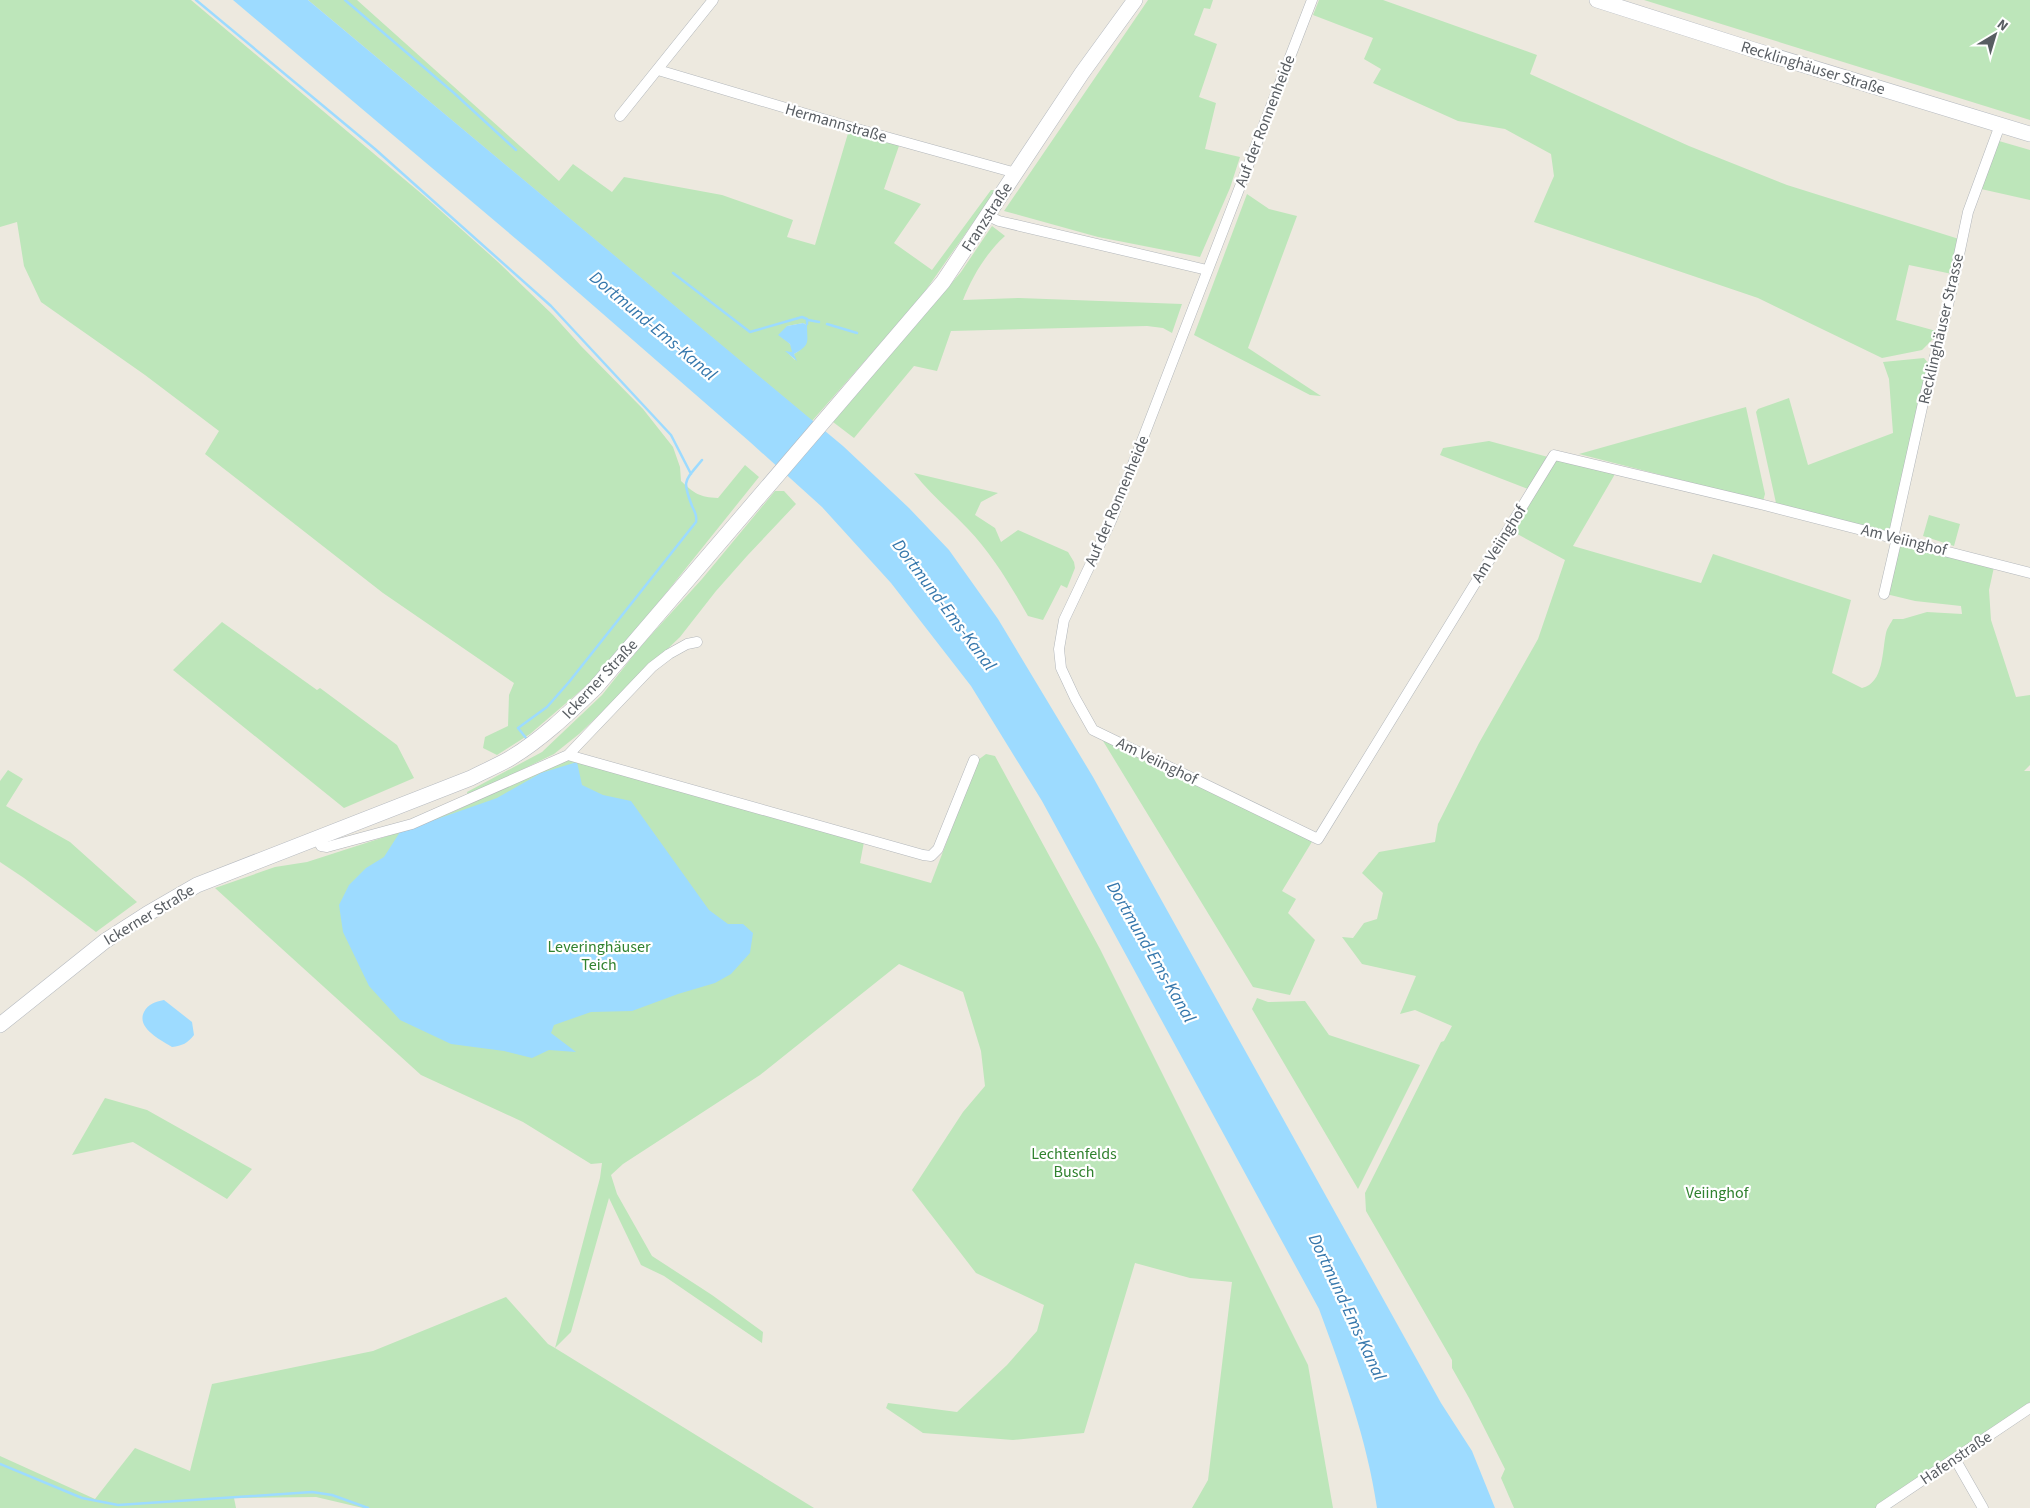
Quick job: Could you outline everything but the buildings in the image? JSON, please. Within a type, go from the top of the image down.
[{"type":"main road","name":"Franzstraße","points":[[776,477],[942,282],[1082,73],[1135,0]]},
{"type":"main road","name":"Recklinghäuser Straße","points":[[1597,0],[2030,134]]},
{"type":"main road","name":"Ickerner Straße","points":[[0,1025],[105,941],[197,885],[471,778],[509,759],[538,739],[568,715],[595,688],[776,477]]},
{"type":"street","points":[[620,116],[713,0]]},
{"type":"street","name":"Auf der Ronnenheide","points":[[1093,730],[1061,668],[1059,649],[1063,627],[1112,521],[1312,0]]},
{"type":"street","name":"Hermannstraße","points":[[658,70],[850,127],[1016,173]]},
{"type":"street","name":"Recklinghäuser Strasse","points":[[1884,594],[1896,542],[1893,538],[1923,403],[1951,293],[1968,212],[2000,125]]},
{"type":"street","points":[[988,216],[999,221],[1207,270]]},
{"type":"street","name":"Am Veiinghof","points":[[1093,730],[1318,839],[1554,455],[2030,573]]},
{"type":"street","name":"Ickerner Straße","points":[[318,838],[321,846],[327,848],[412,824],[568,755],[652,667],[669,654],[688,644],[697,642]]},
{"type":"street","points":[[568,755],[914,853],[931,856],[938,849],[974,760]]},
{"type":"street","name":"Hafenstraße","points":[[1881,1508],[2030,1408]]},
{"type":"street","points":[[1955,1459],[1983,1508]]},
{"type":"green space","points":[[0,0],[191,0],[423,195],[498,262],[553,315],[643,409],[673,447],[680,467],[681,481],[690,489],[702,496],[718,498],[745,465],[759,477],[662,598],[593,680],[530,734],[497,755],[483,748],[485,737],[508,726],[509,695],[514,683],[383,593],[205,454],[219,431],[145,375],[41,302],[24,266],[17,222],[0,227]]},
{"type":"green space","points":[[308,0],[357,0],[559,181],[573,164],[612,192],[624,177],[722,195],[793,220],[787,237],[815,245],[849,130],[900,143],[884,189],[921,204],[894,243],[932,270],[991,190],[996,190],[921,297],[812,421]],"holes":[[[803,323],[807,325],[806,342],[794,354],[795,360],[787,352],[792,352],[790,344],[784,339],[787,326]]]},
{"type":"green space","points":[[1148,0],[1213,0],[1210,9],[1204,8],[1194,35],[1217,44],[1199,97],[1216,103],[1205,149],[1240,157],[1230,188],[1200,257],[1098,237],[1004,211]]},
{"type":"green space","points":[[1319,0],[1383,0],[1537,55],[1530,74],[1689,146],[1787,185],[1959,239],[1952,274],[1909,265],[1896,320],[1940,332],[1922,350],[1882,358],[1758,298],[1534,222],[1554,176],[1551,154],[1505,129],[1458,121],[1373,83],[1381,69],[1364,59],[1373,38],[1313,15]]},
{"type":"green space","points":[[1644,0],[2030,0],[2030,120]]},
{"type":"green space","points":[[1999,141],[2030,150],[2030,200],[1981,189]]},
{"type":"green space","points":[[1247,194],[1269,209],[1297,216],[1248,348],[1321,396],[1310,395],[1194,335]]},
{"type":"green space","points":[[992,226],[1005,236],[980,266],[963,300],[1019,298],[1182,304],[1172,333],[1163,328],[1147,326],[951,331],[937,371],[914,366],[854,438],[833,422],[961,272]]},
{"type":"green space","points":[[1924,358],[1929,364],[1893,527],[1887,532],[1776,503],[1756,412],[1758,409],[1789,398],[1808,465],[1893,433],[1889,379],[1883,362]]},
{"type":"green space","points":[[1746,407],[1765,494],[1763,501],[1579,454]]},
{"type":"green space","points":[[1489,441],[1548,457],[1528,489],[1440,455],[1443,448]]},
{"type":"green space","name":"Veiinghof","points":[[1555,459],[1615,474],[1573,546],[1701,583],[1713,554],[1851,600],[1832,673],[1862,688],[1869,685],[1878,673],[1887,631],[1893,619],[1903,619],[1927,612],[1962,614],[1961,606],[1915,601],[1886,594],[1898,542],[1994,567],[1989,590],[1991,620],[2016,697],[2030,695],[2030,765],[2024,771],[2030,771],[2030,1402],[1877,1508],[1514,1508],[1501,1478],[1505,1469],[1452,1368],[1452,1360],[1366,1211],[1365,1193],[1441,1042],[1444,1041],[1452,1026],[1415,1010],[1400,1014],[1416,976],[1362,964],[1342,937],[1353,938],[1364,923],[1377,919],[1383,893],[1362,873],[1379,852],[1435,842],[1438,824],[1479,743],[1538,639],[1565,560],[1510,530]]},
{"type":"green space","points":[[914,473],[998,493],[981,502],[975,515],[995,528],[1001,542],[1018,530],[1068,552],[1075,568],[1067,588],[1061,585],[1043,620],[1028,616],[1008,582],[985,549]]},
{"type":"green space","points":[[775,491],[784,491],[796,504],[716,591],[680,637],[579,734],[554,754],[468,796],[467,792],[542,752],[602,695],[641,646],[702,579]]},
{"type":"green space","points":[[1929,515],[1960,524],[1954,546],[1923,536]]},
{"type":"green space","points":[[222,622],[317,690],[320,688],[397,745],[414,778],[344,808],[173,670]]},
{"type":"green space","points":[[1100,736],[1313,840],[1282,891],[1296,899],[1288,913],[1315,940],[1290,995],[1253,987]]},
{"type":"green space","points":[[986,754],[995,756],[1100,949],[1308,1365],[1333,1508],[1192,1508],[1208,1480],[1232,1282],[1190,1278],[1135,1263],[1084,1433],[1013,1440],[923,1433],[886,1408],[888,1403],[957,1412],[1007,1365],[1037,1331],[1044,1305],[976,1273],[912,1190],[963,1112],[985,1086],[981,1051],[963,992],[899,964],[760,1075],[623,1164],[611,1175],[617,1194],[652,1256],[712,1295],[763,1332],[762,1343],[664,1276],[641,1265],[609,1198],[571,1332],[555,1348],[600,1178],[602,1163],[591,1164],[523,1122],[421,1075],[215,888],[275,867],[307,862],[400,832],[455,811],[542,769],[570,758],[864,842],[860,863],[931,883],[978,760]]},
{"type":"green space","points":[[8,770],[23,779],[6,806],[70,842],[137,902],[96,932],[0,862],[0,781]]},
{"type":"green space","points":[[1257,998],[1268,1002],[1305,1001],[1329,1035],[1420,1065],[1358,1189],[1252,1009]]},
{"type":"green space","points":[[105,1098],[147,1110],[252,1169],[227,1199],[133,1142],[72,1155]]},
{"type":"green space","points":[[506,1297],[548,1344],[814,1508],[363,1508],[316,1497],[234,1498],[236,1508],[0,1508],[0,1456],[95,1499],[135,1448],[190,1471],[212,1384],[373,1351]]},
{"type":"water","name":"Dortmund-Ems-Kanal","points":[[233,0],[308,0],[843,446],[909,508],[949,550],[998,619],[1093,777],[1441,1403],[1472,1451],[1495,1508],[1377,1508],[1361,1432],[1319,1309],[1042,801],[971,686],[891,583],[822,507],[750,442],[541,260]]},
{"type":"water","points":[[803,323],[807,325],[807,342],[803,348],[794,354],[797,361],[785,351],[792,352],[790,344],[778,335],[787,326]]},
{"type":"water","points":[[577,762],[582,785],[603,795],[631,801],[709,910],[728,924],[743,924],[753,933],[750,953],[731,974],[715,983],[632,1011],[591,1012],[554,1025],[551,1033],[576,1052],[549,1050],[532,1058],[504,1051],[451,1044],[400,1020],[369,986],[343,932],[339,905],[349,885],[366,868],[384,857],[400,832],[497,798],[541,773]]},
{"type":"water","points":[[164,1000],[192,1022],[194,1035],[182,1045],[172,1047],[151,1033],[143,1023],[142,1018],[148,1007]]},
{"type":"waterway","points":[[196,0],[375,149],[551,306],[671,435],[691,474]]},
{"type":"waterway","points":[[345,0],[454,93],[516,150]]},
{"type":"waterway","points":[[673,273],[750,332],[802,317],[807,319],[807,324]]},
{"type":"waterway","points":[[808,320],[819,322]]},
{"type":"waterway","points":[[827,324],[857,333]]},
{"type":"waterway","points":[[526,738],[518,728],[547,707],[569,682],[696,522],[696,514],[687,491],[686,482],[702,460]]},
{"type":"waterway","points":[[0,1464],[82,1498],[118,1505],[312,1492],[332,1495],[368,1508]]},
{"type":"park label","name":"Leveringhäuser Teich","points":[[599,956]]},
{"type":"park label","name":"Lechtenfelds Busch","points":[[1074,1163]]}]
